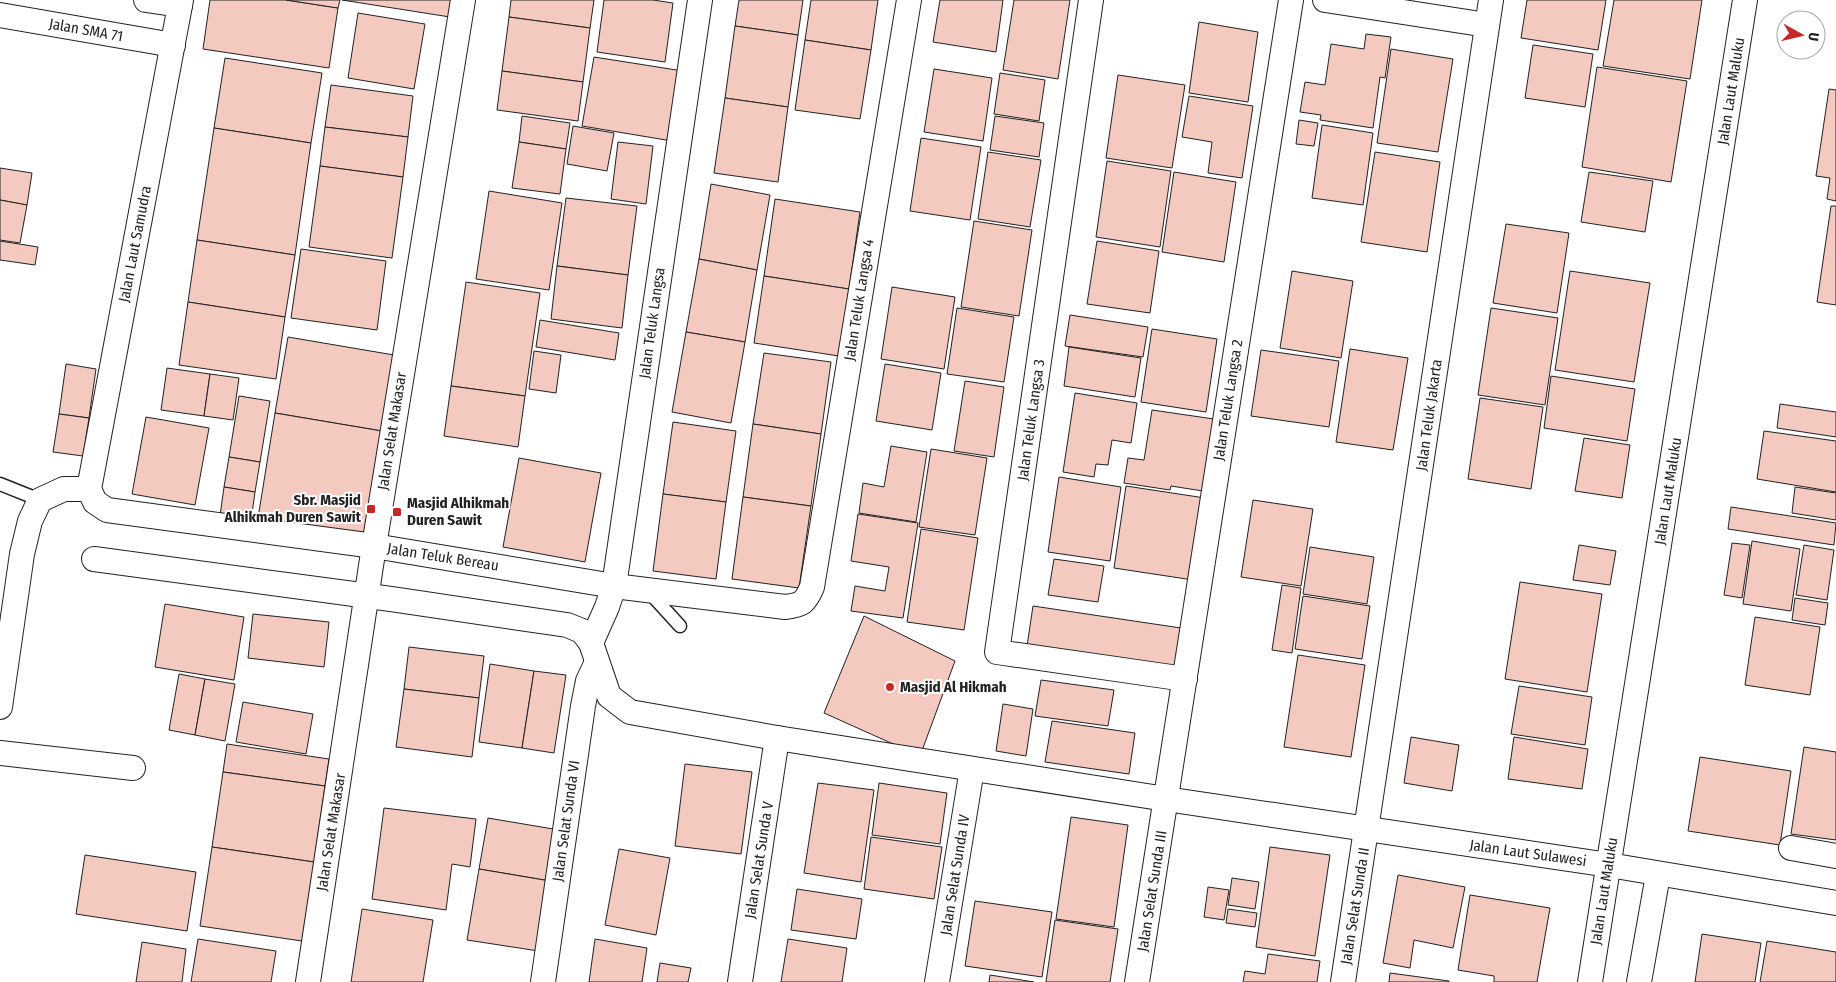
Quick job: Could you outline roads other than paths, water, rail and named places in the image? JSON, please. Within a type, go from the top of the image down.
[{"type":"street","points":[[146,0],[180,3]]},
{"type":"street","name":"Jalan Selat Makasar","points":[[308,982],[374,546],[463,0]]},
{"type":"street","name":"Jalan Teluk Langsa","points":[[594,652],[614,586],[700,0]]},
{"type":"street","name":"Jalan Teluk Langsa 4","points":[[806,599],[812,587],[909,0]]},
{"type":"street","name":"Jalan Teluk Langsa 3","points":[[1091,0],[997,652],[1185,679]]},
{"type":"street","name":"Jalan Teluk Langsa 2","points":[[1166,799],[1291,0]]},
{"type":"street","points":[[1324,0],[1487,25]]},
{"type":"street","name":"Jalan Teluk Jakarta","points":[[1367,830],[1491,0]]},
{"type":"street","name":"Jalan Laut Maluku","points":[[1590,982],[1745,0]]},
{"type":"street","name":"Jalan Laut Samudra","points":[[89,489],[180,3]]},
{"type":"street","name":"Jalan SMA 71","points":[[0,16],[173,45]]},
{"type":"street","points":[[0,707],[22,554],[30,521],[40,500],[64,489],[89,489]]},
{"type":"street","name":"Jalan Teluk Bereau","points":[[89,489],[95,502],[107,510],[374,546],[614,586],[785,606],[799,605],[806,599]]},
{"type":"street","points":[[94,559],[367,595],[567,625],[582,631],[594,652]]},
{"type":"street","name":"Jalan Laut Sulawesi","points":[[594,652],[609,696],[630,712],[972,769],[1609,865],[1658,875],[1836,903]]},
{"type":"street","name":"Jalan Selat Sunda VI","points":[[542,982],[583,706],[594,652]]},
{"type":"street","name":"Jalan Selat Sunda V","points":[[740,982],[778,738]]},
{"type":"street","points":[[0,753],[133,768]]},
{"type":"street","name":"Jalan Selat Sunda IV","points":[[937,982],[972,769]]},
{"type":"street","name":"Jalan Selat Sunda III","points":[[1137,982],[1166,799]]},
{"type":"street","name":"Jalan Selat Sunda II","points":[[1343,982],[1367,830]]},
{"type":"street","points":[[1791,848],[1836,856]]},
{"type":"street","points":[[1639,982],[1658,875]]},
{"type":"lane","points":[[0,484],[40,500]]},
{"type":"lane","points":[[648,590],[680,626]]},
{"type":"place","name":"Sbr. Masjid Alhikmah Duren Sawit","points":[[371,509]]},
{"type":"place","name":"Masjid Alhikmah Duren Sawit","points":[[397,512]]},
{"type":"place","name":"Masjid Al Hikmah","points":[[890,687]]}]
